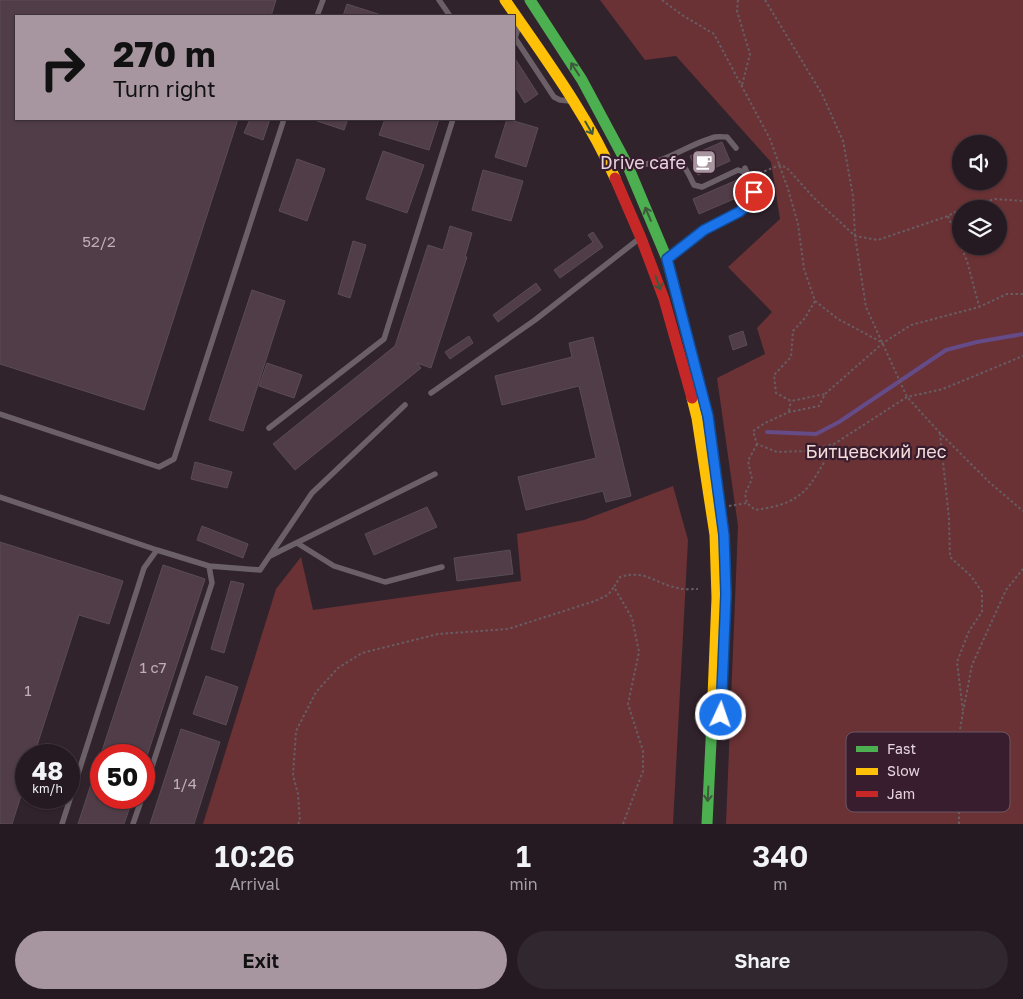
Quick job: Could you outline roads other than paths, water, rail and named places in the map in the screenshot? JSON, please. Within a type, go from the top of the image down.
[{"type":"main road","points":[[505,0],[574,102],[608,162],[641,238],[664,299],[697,418],[715,536],[717,598],[707,824]]},
{"type":"main road","points":[[530,0],[582,80],[627,164],[667,259],[708,416],[724,535],[726,594],[716,824]]},
{"type":"lane","points":[[318,15],[323,0]]},
{"type":"lane","points":[[439,0],[449,15]]},
{"type":"lane","points":[[0,414],[159,467],[174,459],[284,120]]},
{"type":"lane","points":[[269,428],[384,339],[453,120]]},
{"type":"lane","points":[[627,164],[640,166],[663,159],[713,137],[727,137],[736,148]]},
{"type":"lane","points":[[663,159],[676,160],[684,166],[694,185],[702,187],[738,170],[744,172],[749,178]]},
{"type":"lane","points":[[667,259],[704,230],[739,212],[750,203],[754,192],[745,168]]},
{"type":"lane","points":[[431,393],[535,320],[641,238]]},
{"type":"lane","points":[[0,497],[209,566],[260,570],[312,493],[405,405]]},
{"type":"lane","points":[[268,557],[435,474]]},
{"type":"lane","points":[[297,543],[334,566],[385,582],[442,568]]},
{"type":"lane","points":[[62,824],[144,568],[157,550]]},
{"type":"lane","points":[[155,758],[212,584],[209,566]]},
{"type":"lane","points":[[133,824],[138,809]]},
{"type":"waterway","points":[[767,432],[816,434],[839,422],[946,350],[977,342],[1023,334]]},
{"type":"place","name":"Drive cafe","points":[[704,162]]},
{"type":"park label","name":"Битцевский лес","points":[[876,451]]}]
